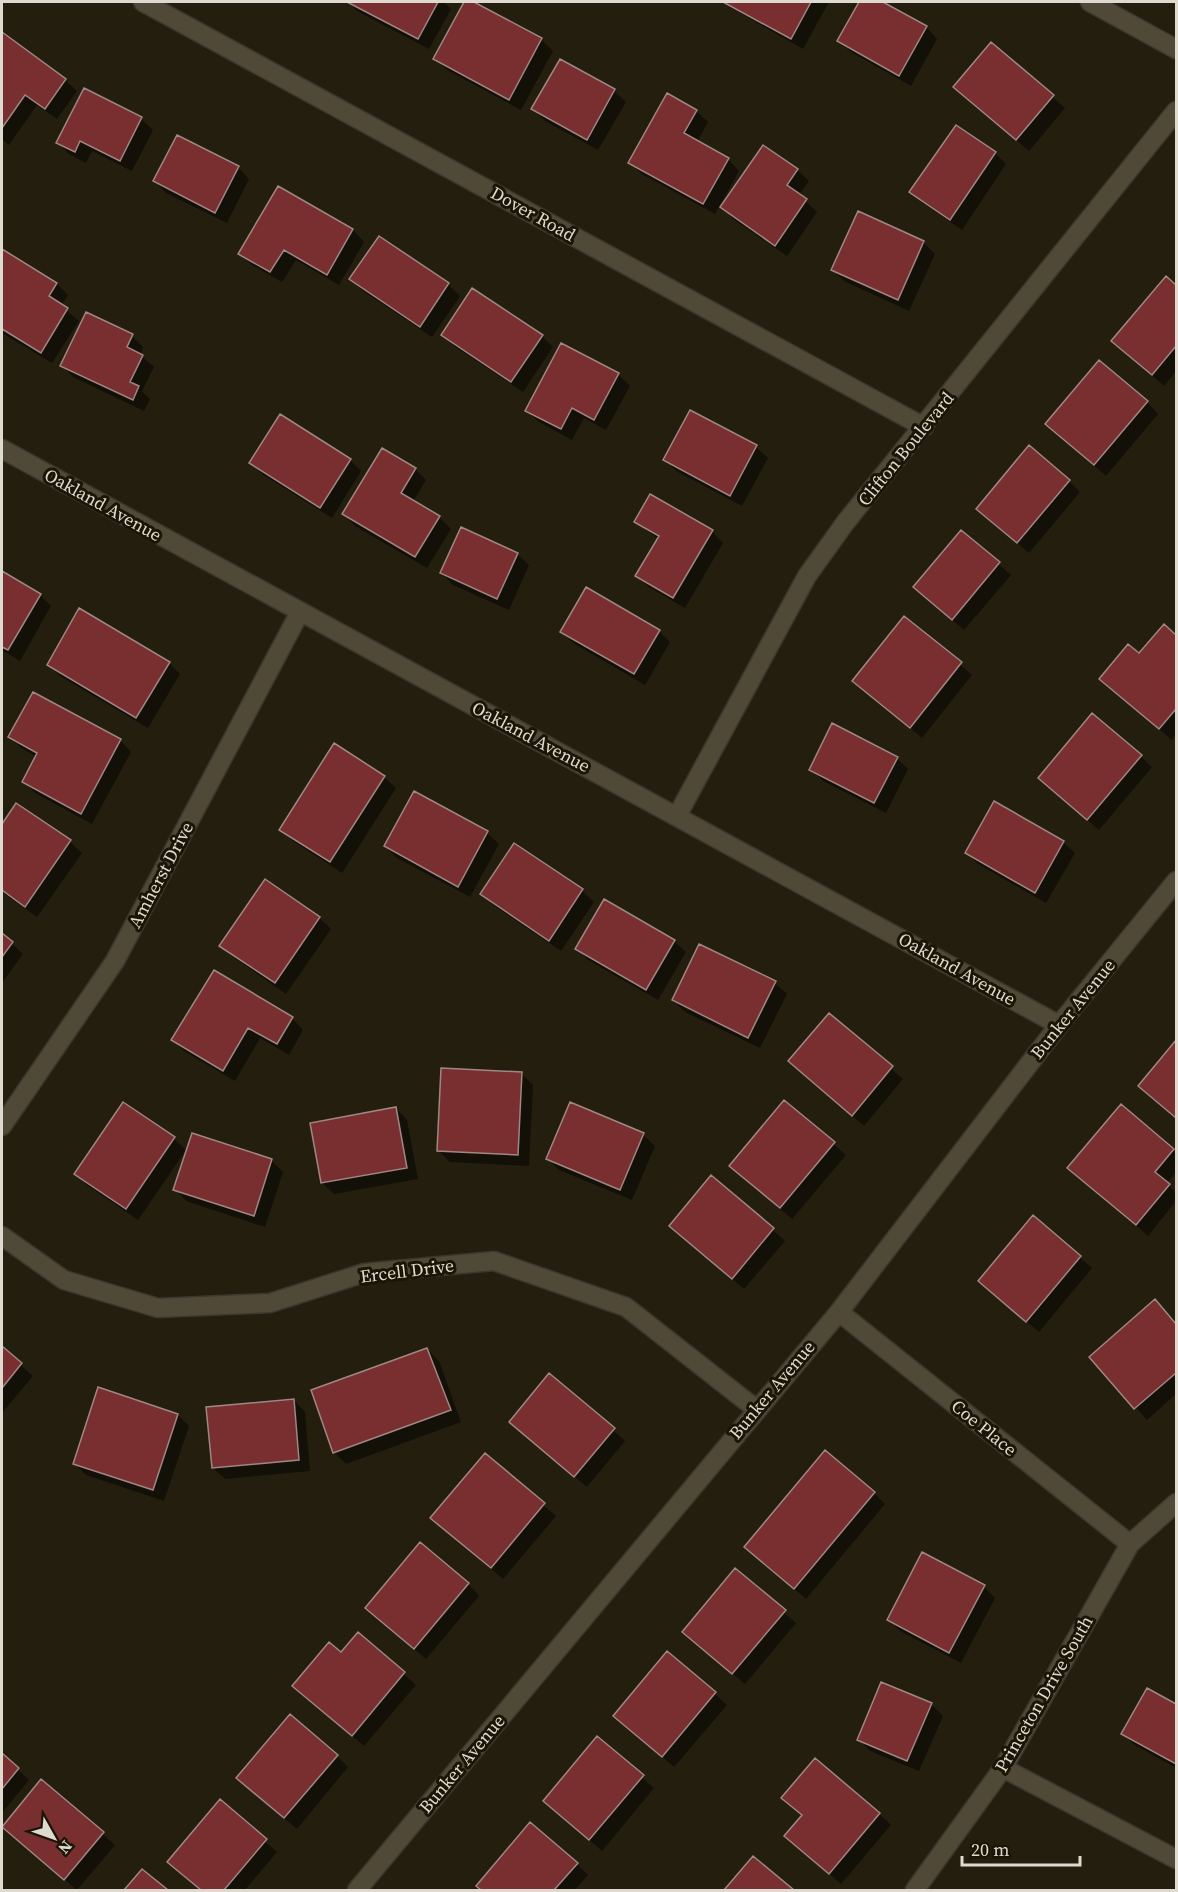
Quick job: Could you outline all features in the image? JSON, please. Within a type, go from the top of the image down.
[{"type":"street","name":"Dover Road","points":[[143,2],[924,427]]},
{"type":"street","points":[[1090,2],[1176,49]]},
{"type":"street","name":"Clifton Boulevard","points":[[676,816],[807,576],[845,524],[1176,111]]},
{"type":"street","name":"Oakland Avenue","points":[[2,449],[1059,1025]]},
{"type":"street","name":"Amherst Drive","points":[[2,1126],[115,961],[300,612]]},
{"type":"street","name":"Bunker Avenue","points":[[357,1890],[839,1312],[1059,1025],[1176,881]]},
{"type":"street","name":"Ercell Drive","points":[[2,1236],[64,1280],[158,1308],[270,1303],[364,1274],[494,1261],[626,1307],[756,1409]]},
{"type":"street","name":"Coe Place","points":[[839,1312],[1130,1544]]},
{"type":"street","name":"Princeton Drive South","points":[[915,1890],[1003,1768],[1130,1544],[1176,1503]]},
{"type":"street","points":[[1003,1768],[1176,1859]]},
{"type":"building","points":[[347,2],[438,2],[418,39]]},
{"type":"building","points":[[464,2],[474,2],[542,38],[509,100],[433,59]]},
{"type":"building","points":[[723,2],[811,2],[791,39]]},
{"type":"building","points":[[859,2],[883,2],[927,26],[899,76],[837,41]]},
{"type":"building","points":[[2,32],[66,79],[45,109],[25,95],[2,128]]},
{"type":"building","points":[[991,42],[1054,95],[1016,140],[953,87]]},
{"type":"building","points":[[560,59],[615,89],[587,140],[531,109]]},
{"type":"building","points":[[84,88],[142,117],[120,161],[80,141],[75,152],[56,143]]},
{"type":"building","points":[[667,93],[697,110],[684,133],[729,158],[703,204],[628,163]]},
{"type":"building","points":[[956,125],[996,152],[950,220],[909,192]]},
{"type":"building","points":[[177,135],[239,166],[215,213],[153,181]]},
{"type":"building","points":[[763,145],[798,169],[787,185],[807,199],[775,246],[720,207]]},
{"type":"building","points":[[278,186],[353,229],[327,275],[284,250],[270,272],[238,254]]},
{"type":"building","points":[[858,211],[924,241],[898,300],[831,270]]},
{"type":"building","points":[[379,236],[449,283],[420,327],[349,279]]},
{"type":"building","points":[[2,249],[57,283],[49,296],[68,308],[41,353],[2,329]]},
{"type":"building","points":[[1166,276],[1176,285],[1176,346],[1152,375],[1111,341]]},
{"type":"building","points":[[472,288],[543,335],[511,382],[441,335]]},
{"type":"building","points":[[86,312],[133,334],[127,347],[143,355],[130,382],[139,386],[133,400],[60,366]]},
{"type":"building","points":[[561,343],[619,373],[594,420],[572,408],[561,429],[525,411]]},
{"type":"building","points":[[1099,360],[1148,401],[1094,465],[1045,424]]},
{"type":"building","points":[[690,410],[757,445],[730,496],[663,460]]},
{"type":"building","points":[[280,414],[351,459],[320,508],[249,463]]},
{"type":"building","points":[[1029,445],[1070,480],[1017,543],[976,509]]},
{"type":"building","points":[[382,448],[416,468],[401,493],[440,516],[415,557],[342,514]]},
{"type":"building","points":[[650,494],[713,530],[673,598],[635,576],[659,536],[634,522]]},
{"type":"building","points":[[461,527],[518,553],[497,599],[440,573]]},
{"type":"building","points":[[961,530],[1000,562],[952,620],[913,587]]},
{"type":"building","points":[[2,571],[41,594],[8,650],[2,647]]},
{"type":"building","points":[[586,587],[660,630],[634,674],[560,632]]},
{"type":"building","points":[[79,608],[170,662],[136,718],[47,665]]},
{"type":"building","points":[[904,616],[962,662],[910,728],[852,681]]},
{"type":"building","points":[[1164,624],[1176,635],[1176,709],[1159,729],[1099,679],[1128,644],[1139,653]]},
{"type":"building","points":[[33,692],[121,739],[81,814],[22,782],[37,753],[8,737]]},
{"type":"building","points":[[1092,713],[1142,755],[1087,820],[1038,778]]},
{"type":"building","points":[[832,723],[898,757],[874,803],[809,770]]},
{"type":"building","points":[[334,743],[385,776],[330,862],[279,830]]},
{"type":"building","points":[[414,791],[488,831],[458,887],[384,846]]},
{"type":"building","points":[[994,801],[1064,841],[1035,893],[965,853]]},
{"type":"building","points":[[16,803],[71,840],[25,907],[2,890],[2,824]]},
{"type":"building","points":[[514,843],[583,889],[549,941],[480,894]]},
{"type":"building","points":[[265,879],[320,917],[275,983],[219,946]]},
{"type":"building","points":[[604,899],[675,940],[646,990],[575,949]]},
{"type":"building","points":[[2,933],[13,942],[2,957]]},
{"type":"building","points":[[699,944],[776,981],[748,1038],[672,1000]]},
{"type":"building","points":[[214,970],[293,1017],[277,1044],[248,1028],[223,1071],[171,1040]]},
{"type":"building","points":[[829,1013],[893,1066],[852,1116],[788,1061]]},
{"type":"building","points":[[1176,1040],[1176,1118],[1138,1086]]},
{"type":"building","points":[[441,1068],[522,1072],[518,1155],[437,1151]]},
{"type":"building","points":[[784,1100],[835,1142],[780,1208],[729,1166]]},
{"type":"building","points":[[123,1102],[175,1137],[126,1209],[74,1174]]},
{"type":"building","points":[[570,1102],[644,1133],[620,1190],[546,1159]]},
{"type":"building","points":[[1121,1104],[1174,1149],[1155,1172],[1170,1184],[1136,1225],[1067,1168]]},
{"type":"building","points":[[396,1107],[407,1168],[321,1183],[310,1123]]},
{"type":"building","points":[[192,1133],[272,1159],[254,1216],[173,1190]]},
{"type":"building","points":[[711,1175],[774,1228],[732,1279],[669,1226]]},
{"type":"building","points":[[1033,1215],[1081,1256],[1026,1322],[978,1281]]},
{"type":"building","points":[[1155,1299],[1176,1324],[1176,1373],[1134,1409],[1089,1357]]},
{"type":"building","points":[[2,1346],[22,1363],[2,1388]]},
{"type":"building","points":[[427,1348],[451,1410],[333,1453],[311,1390]]},
{"type":"building","points":[[549,1373],[615,1428],[574,1477],[509,1422]]},
{"type":"building","points":[[98,1387],[178,1414],[153,1490],[73,1464]]},
{"type":"building","points":[[294,1399],[299,1460],[212,1468],[206,1407]]},
{"type":"building","points":[[825,1450],[875,1492],[794,1589],[744,1547]]},
{"type":"building","points":[[485,1453],[545,1503],[491,1568],[430,1518]]},
{"type":"building","points":[[420,1542],[469,1583],[414,1649],[365,1608]]},
{"type":"building","points":[[922,1552],[985,1585],[949,1653],[887,1620]]},
{"type":"building","points":[[735,1568],[786,1610],[732,1674],[682,1632]]},
{"type":"building","points":[[358,1632],[405,1672],[352,1736],[292,1686],[329,1642],[341,1652]]},
{"type":"building","points":[[667,1651],[716,1692],[662,1757],[613,1716]]},
{"type":"building","points":[[881,1682],[932,1703],[907,1761],[857,1740]]},
{"type":"building","points":[[1147,1688],[1176,1704],[1176,1764],[1121,1734]]},
{"type":"building","points":[[290,1714],[338,1755],[284,1818],[236,1778]]},
{"type":"building","points":[[597,1736],[644,1775],[589,1840],[543,1801]]},
{"type":"building","points":[[2,1753],[19,1768],[2,1789]]},
{"type":"building","points":[[815,1758],[880,1813],[829,1874],[784,1836],[802,1815],[781,1798]]},
{"type":"building","points":[[41,1779],[104,1832],[64,1880],[2,1827]]},
{"type":"building","points":[[220,1799],[267,1839],[224,1890],[201,1890],[167,1862]]},
{"type":"building","points":[[530,1822],[578,1863],[554,1890],[481,1890],[476,1886]]},
{"type":"building","points":[[753,1856],[794,1890],[724,1890]]},
{"type":"building","points":[[142,1869],[168,1890],[124,1890]]}]
